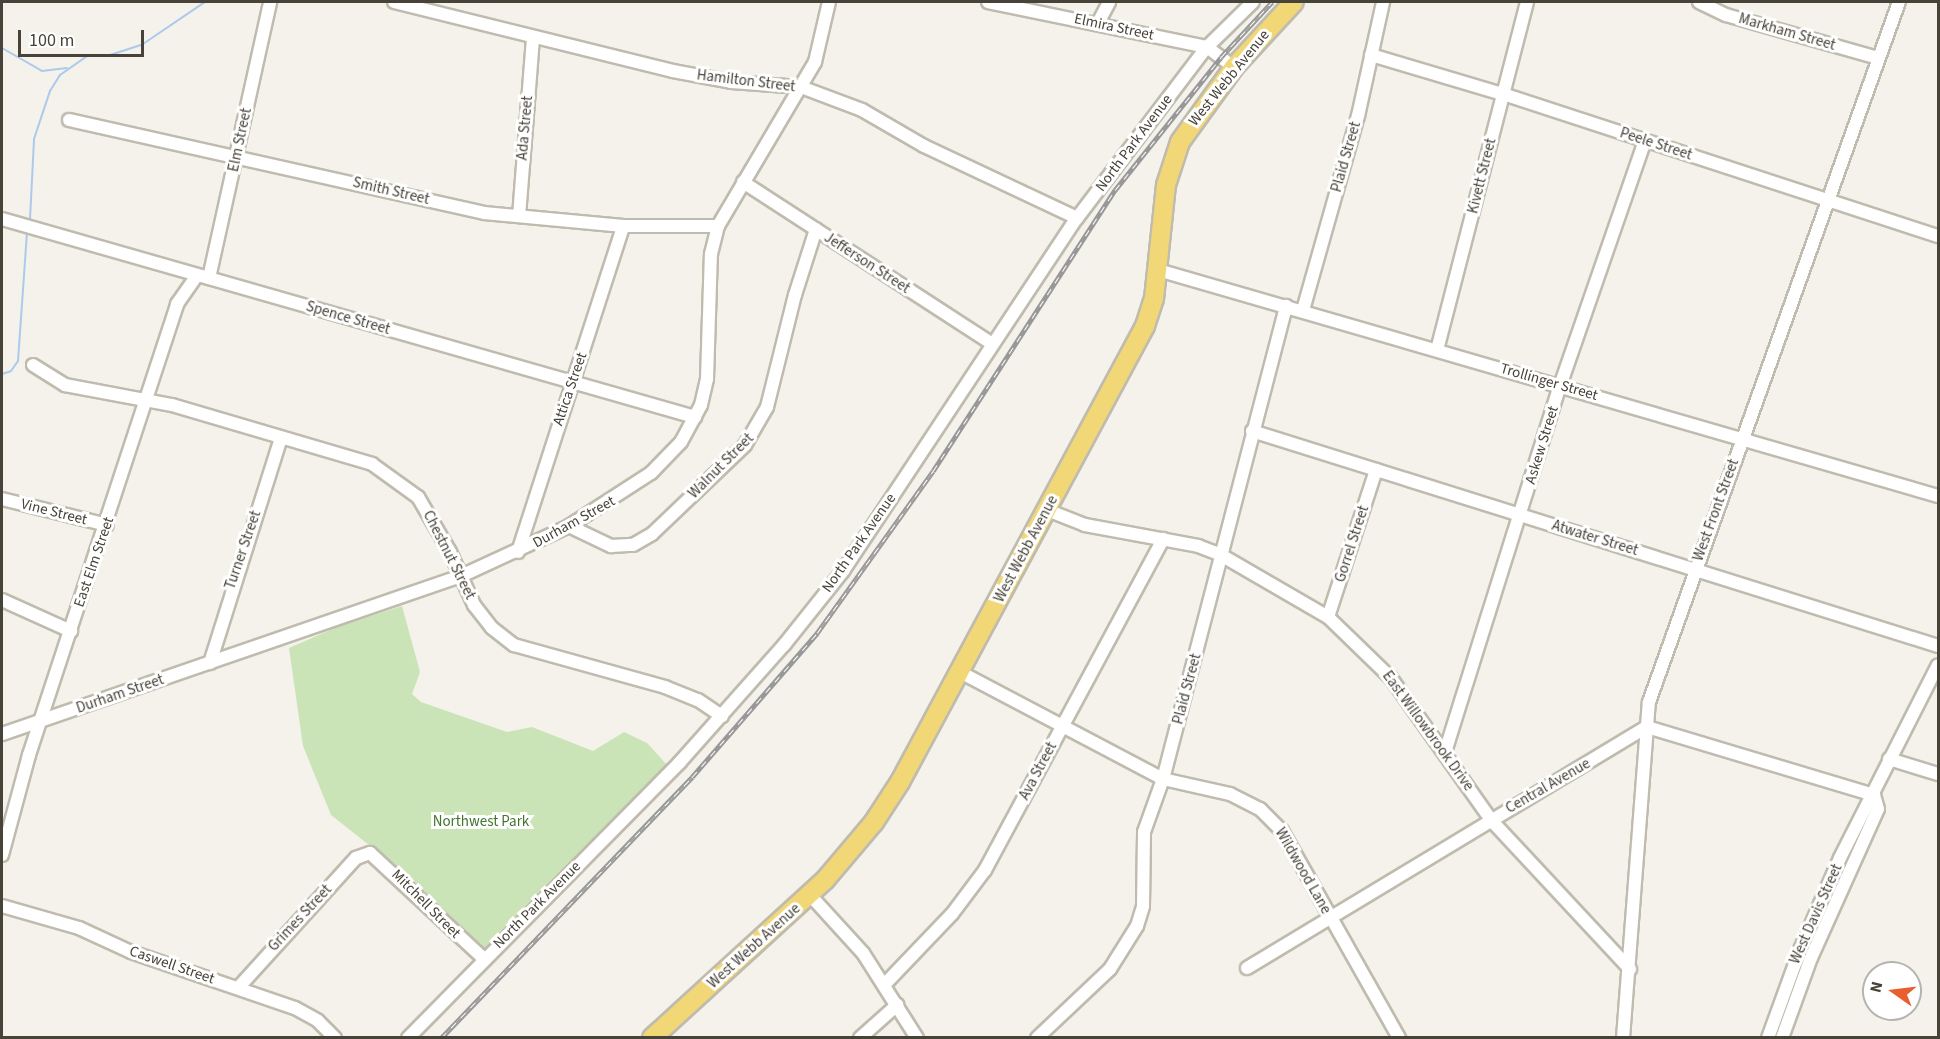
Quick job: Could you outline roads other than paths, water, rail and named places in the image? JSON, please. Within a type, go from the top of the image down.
[{"type":"highway","name":"West Webb Avenue","points":[[652,1038],[810,895],[884,808],[960,672],[1145,326],[1154,299],[1163,203],[1173,159],[1191,122],[1234,67],[1294,2]]},
{"type":"street","name":"Elm Street","points":[[203,276],[237,156],[270,2]]},
{"type":"street","name":"Hamilton Street","points":[[394,2],[534,39],[731,82],[801,87],[862,110],[924,146],[1077,218]]},
{"type":"street","name":"Durham Street","points":[[2,734],[461,576],[518,552],[569,526],[651,473],[681,442],[695,417],[706,379],[711,254],[718,226],[801,87],[819,52],[829,2]]},
{"type":"street","name":"Elmira Street","points":[[988,2],[1207,47],[1234,67]]},
{"type":"street","points":[[1098,23],[1109,2]]},
{"type":"street","name":"North Park Avenue","points":[[408,1038],[722,716],[843,571],[991,344],[1077,218],[1207,47],[1253,2]]},
{"type":"street","name":"Plaid Street","points":[[1303,310],[1383,2]]},
{"type":"street","name":"Kivett Street","points":[[1437,350],[1527,2]]},
{"type":"street","name":"Markham Street","points":[[1699,2],[1726,15],[1878,58]]},
{"type":"street","name":"West Front Street","points":[[1623,1038],[1647,727],[1653,685],[1899,2]]},
{"type":"street","name":"Ada Street","points":[[519,216],[534,39]]},
{"type":"street","name":"Peele Street","points":[[1371,55],[1503,94],[1827,202],[1938,236]]},
{"type":"street","name":"Smith Street","points":[[69,120],[484,213],[622,226],[718,226]]},
{"type":"street","name":"Askew Street","points":[[1445,752],[1560,386],[1645,140]]},
{"type":"street","name":"Jefferson Street","points":[[743,182],[991,344]]},
{"type":"street","name":"Spence Street","points":[[2,219],[574,380],[695,417]]},
{"type":"street","name":"Attica Street","points":[[518,552],[622,226]]},
{"type":"street","name":"Walnut Street","points":[[569,526],[611,546],[633,545],[652,534],[744,445],[767,407],[795,294],[816,229]]},
{"type":"street","name":"Trollinger Street","points":[[1158,270],[1303,310],[1938,496]]},
{"type":"street","name":"East Elm Street","points":[[2,855],[41,720],[107,525],[177,304],[203,276]]},
{"type":"street","name":"Plaid Street","points":[[1037,1038],[1110,969],[1133,936],[1143,906],[1141,858],[1144,832],[1163,779],[1286,306]]},
{"type":"street","name":"Chestnut Street","points":[[33,365],[65,385],[147,399],[372,464],[407,485],[432,516],[484,619],[514,645],[665,687],[698,700],[722,716]]},
{"type":"street","name":"Atwater Street","points":[[1252,431],[1938,646]]},
{"type":"street","name":"Turner Street","points":[[210,663],[281,438]]},
{"type":"street","name":"Gorrel Street","points":[[1328,617],[1376,470]]},
{"type":"street","name":"Vine Street","points":[[2,499],[107,525]]},
{"type":"street","name":"East Willowbrook Drive","points":[[1047,510],[1084,525],[1163,539],[1221,555],[1328,617],[1391,678],[1491,820],[1630,969]]},
{"type":"street","name":"Ava Street","points":[[885,984],[971,891],[1163,539]]},
{"type":"street","points":[[2,600],[71,631]]},
{"type":"street","name":"West Davis Street","points":[[1768,1038],[1800,950],[1865,805],[1874,795],[1889,759],[1926,696],[1938,665]]},
{"type":"street","name":"Wildwood Lane","points":[[960,672],[1163,779],[1230,794],[1260,808],[1282,831],[1399,1038]]},
{"type":"street","points":[[1647,727],[1874,795]]},
{"type":"street","name":"Central Avenue","points":[[1247,968],[1329,916],[1647,727]]},
{"type":"street","points":[[1889,759],[1938,774]]},
{"type":"street","name":"West Davis Street","points":[[1782,1038],[1810,958],[1878,808],[1874,795]]},
{"type":"street","name":"Mitchell Street","points":[[366,853],[378,857],[484,959]]},
{"type":"street","name":"Grimes Street","points":[[238,987],[356,858],[366,853]]},
{"type":"street","points":[[810,895],[863,953],[885,984],[917,1038]]},
{"type":"street","name":"Caswell Street","points":[[2,906],[79,928],[131,952],[238,987],[305,1013],[335,1038]]},
{"type":"street","points":[[860,1038],[897,1005]]},
{"type":"waterway","points":[[30,219],[34,139],[50,91],[60,75],[87,56],[107,56],[143,44],[205,2]]},
{"type":"waterway","points":[[2,48],[42,71],[67,68]]},
{"type":"waterway","points":[[2,374],[11,371],[18,361],[27,232]]},
{"type":"railway","points":[[441,1038],[692,777],[817,633],[933,471],[1115,190],[1221,57],[1272,2]]},
{"type":"park label","name":"Northwest Park","points":[[481,822]]}]
